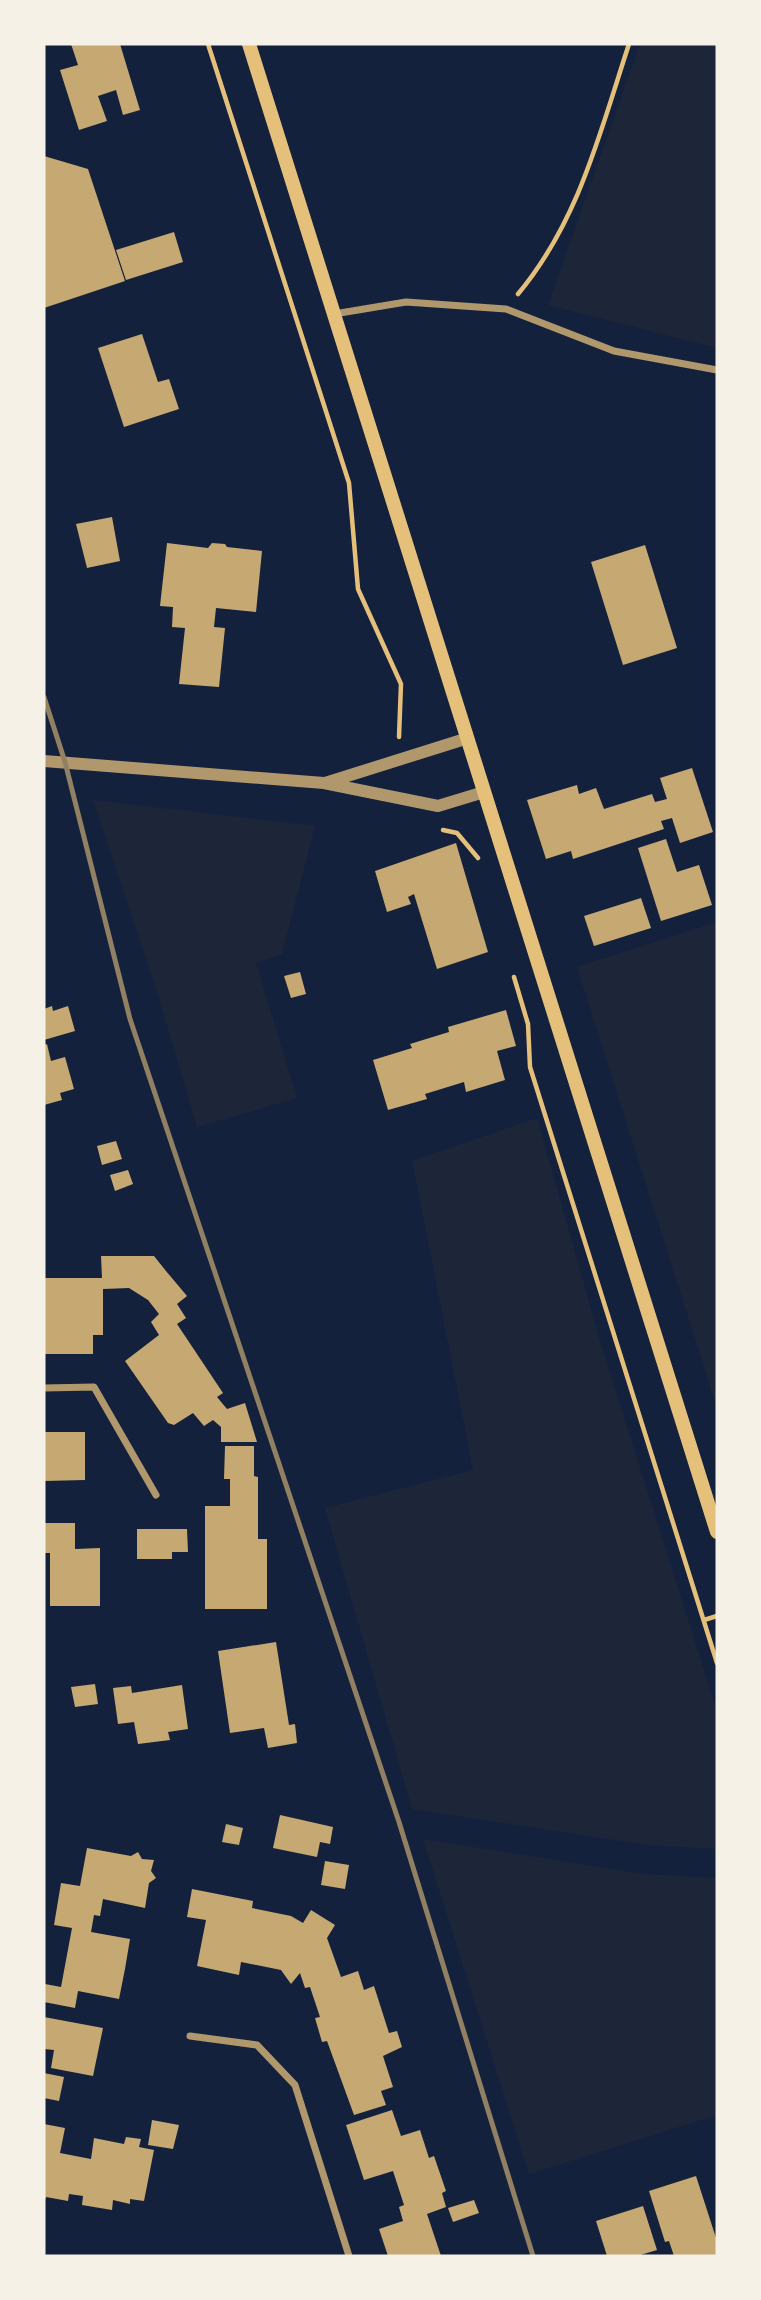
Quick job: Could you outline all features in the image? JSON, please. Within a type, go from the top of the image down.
[{"type":"main road","points":[[249,44],[717,1532]]},
{"type":"street","points":[[334,314],[406,302],[506,309],[614,351],[717,370]]},
{"type":"street","points":[[324,783],[466,739]]},
{"type":"street","points":[[44,761],[324,783],[438,806],[484,792]]},
{"type":"street","points":[[44,1388],[94,1387],[156,1495]]},
{"type":"street","points":[[190,2036],[257,2045],[295,2085],[349,2256]]},
{"type":"path","points":[[208,44],[349,483],[358,589],[401,684],[399,749]]},
{"type":"path","points":[[506,309],[545,261],[576,202],[629,44]]},
{"type":"path","points":[[435,828],[457,833],[477,856],[481,869]]},
{"type":"path","points":[[512,970],[528,1024],[530,1067],[717,1663]]},
{"type":"path","points":[[704,1620],[717,1616]]},
{"type":"shaded area","points":[[640,44],[717,44],[717,348],[548,305]]},
{"type":"shaded area","points":[[93,800],[315,826],[282,954],[256,963],[297,1098],[197,1127],[158,995]]},
{"type":"shaded area","points":[[717,922],[717,1408],[577,967]]},
{"type":"shaded area","points":[[537,1118],[603,1351],[717,1711],[717,1849],[647,1845],[412,1809],[325,1508],[473,1470],[412,1161]]},
{"type":"shaded area","points":[[423,1839],[643,1874],[717,1878],[717,2115],[529,2174]]},
{"type":"building","points":[[71,44],[120,44],[140,110],[123,115],[116,90],[98,96],[107,121],[79,130],[60,70],[78,65]]},
{"type":"building","points":[[44,156],[88,169],[125,281],[44,308]]},
{"type":"building","points":[[174,232],[183,262],[126,280],[116,250]]},
{"type":"building","points":[[142,334],[158,382],[169,379],[179,409],[124,427],[98,348]]},
{"type":"building","points":[[112,517],[120,561],[87,568],[76,524]]},
{"type":"building","points":[[167,543],[208,548],[212,543],[225,544],[227,547],[262,551],[256,612],[216,608],[214,627],[225,628],[219,687],[179,684],[185,628],[172,627],[173,607],[160,606]]},
{"type":"building","points":[[645,545],[677,648],[623,665],[591,562]]},
{"type":"building","points":[[692,768],[713,832],[680,843],[672,818],[661,821],[664,829],[573,859],[571,851],[546,859],[527,800],[577,785],[579,794],[596,788],[604,809],[652,794],[655,802],[667,799],[660,778]]},
{"type":"building","points":[[666,839],[677,872],[699,865],[712,905],[661,921],[638,848]]},
{"type":"building","points":[[456,843],[488,952],[437,969],[414,894],[408,897],[411,904],[387,912],[375,871]]},
{"type":"building","points":[[641,898],[651,928],[594,946],[584,916]]},
{"type":"building","points":[[300,972],[306,994],[291,998],[284,976]]},
{"type":"building","points":[[52,1006],[53,1011],[68,1006],[75,1031],[44,1040],[44,1009]]},
{"type":"building","points":[[506,1010],[516,1046],[497,1051],[505,1080],[466,1092],[464,1082],[425,1094],[427,1099],[388,1110],[373,1060],[412,1048],[410,1044],[449,1032],[448,1027]]},
{"type":"building","points":[[47,1044],[51,1061],[65,1057],[74,1089],[60,1093],[62,1100],[44,1105],[44,1045]]},
{"type":"building","points":[[116,1141],[122,1159],[102,1165],[97,1146]]},
{"type":"building","points":[[128,1170],[133,1184],[115,1191],[110,1175]]},
{"type":"building","points":[[101,1256],[154,1256],[187,1296],[177,1304],[186,1318],[177,1324],[223,1393],[217,1397],[227,1409],[245,1403],[257,1442],[221,1442],[221,1427],[213,1420],[204,1426],[193,1413],[174,1425],[168,1423],[125,1361],[159,1335],[151,1322],[159,1314],[148,1300],[129,1288],[103,1289],[103,1335],[93,1335],[93,1354],[44,1354],[44,1278],[102,1278]]},
{"type":"building","points":[[44,1432],[85,1432],[85,1480],[44,1481]]},
{"type":"building","points":[[225,1446],[254,1446],[254,1476],[258,1477],[258,1539],[267,1539],[267,1609],[205,1609],[205,1506],[230,1506],[230,1479],[224,1479]]},
{"type":"building","points":[[44,1523],[75,1523],[75,1549],[100,1548],[100,1606],[50,1606],[50,1553],[44,1553]]},
{"type":"building","points":[[137,1529],[187,1529],[188,1552],[172,1552],[172,1559],[137,1559]]},
{"type":"building","points":[[276,1642],[289,1725],[295,1724],[297,1743],[268,1748],[264,1728],[230,1733],[218,1651]]},
{"type":"building","points":[[95,1684],[98,1704],[75,1707],[71,1687]]},
{"type":"building","points":[[182,1685],[188,1729],[168,1732],[170,1740],[138,1744],[134,1722],[118,1724],[113,1688],[131,1686],[132,1693]]},
{"type":"building","points":[[280,1815],[333,1827],[330,1844],[320,1842],[317,1857],[273,1848]]},
{"type":"building","points":[[226,1824],[243,1828],[239,1845],[222,1842]]},
{"type":"building","points":[[87,1848],[131,1856],[138,1852],[142,1859],[154,1860],[151,1871],[156,1878],[149,1883],[145,1908],[103,1899],[100,1916],[94,1915],[91,1932],[130,1939],[119,1999],[78,1991],[75,2008],[44,2002],[44,1989],[45,1984],[61,1987],[72,1928],[54,1925],[61,1883],[80,1886]]},
{"type":"building","points":[[325,1861],[349,1865],[345,1889],[321,1885]]},
{"type":"building","points":[[192,1889],[253,1901],[252,1908],[291,1916],[303,1923],[311,1910],[335,1925],[327,1938],[341,1977],[358,1971],[364,1990],[374,1986],[389,2033],[397,2031],[402,2047],[383,2056],[393,2087],[381,2091],[386,2105],[354,2115],[327,2041],[322,2042],[315,2018],[320,2017],[310,1987],[305,1988],[300,1973],[291,1984],[281,1970],[241,1962],[239,1975],[197,1966],[206,1920],[187,1917]]},
{"type":"building","points":[[44,2017],[103,2028],[93,2076],[51,2068],[54,2050],[44,2049]]},
{"type":"building","points":[[44,2073],[64,2077],[59,2101],[44,2098]]},
{"type":"building","points":[[392,2110],[401,2136],[420,2130],[429,2158],[434,2156],[446,2191],[442,2193],[446,2207],[427,2214],[441,2256],[388,2256],[379,2229],[403,2221],[399,2207],[404,2205],[393,2171],[364,2180],[346,2125]]},
{"type":"building","points":[[152,2120],[179,2125],[173,2149],[148,2145]]},
{"type":"building","points":[[44,2124],[65,2128],[60,2153],[91,2159],[94,2138],[124,2144],[126,2137],[141,2139],[139,2147],[154,2150],[144,2201],[130,2199],[130,2204],[113,2200],[112,2210],[82,2205],[83,2196],[69,2194],[68,2201],[46,2197],[44,2203]]},
{"type":"building","points":[[696,2176],[717,2241],[717,2256],[674,2256],[669,2241],[665,2242],[649,2191]]},
{"type":"building","points":[[474,2200],[479,2213],[453,2222],[448,2208]]},
{"type":"building","points":[[643,2206],[657,2250],[637,2256],[607,2256],[596,2221]]},
{"type":"railway","points":[[44,697],[65,762],[130,1019],[399,1822],[533,2256]]}]
